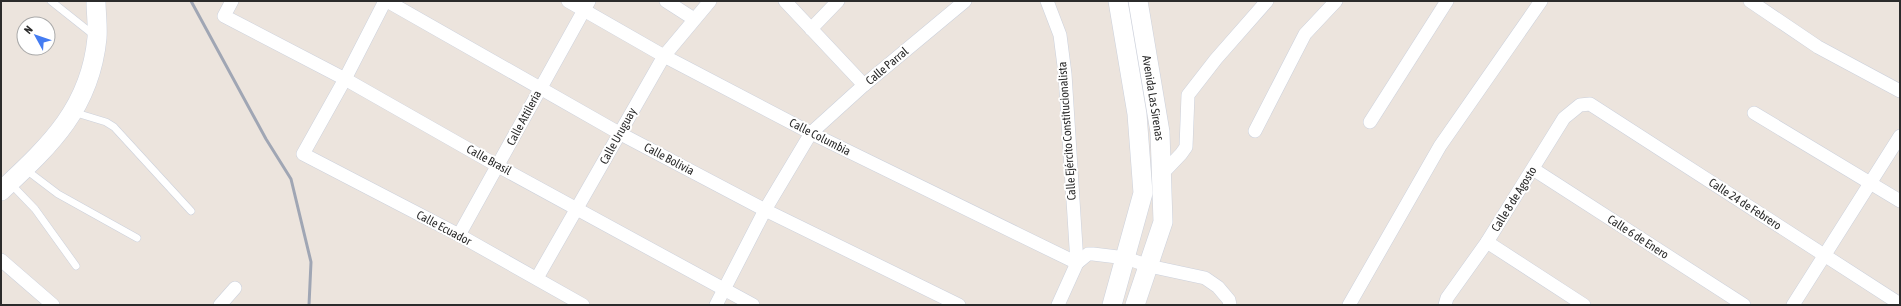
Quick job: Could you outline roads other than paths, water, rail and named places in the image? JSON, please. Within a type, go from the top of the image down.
[{"type":"main road","points":[[5,187],[55,139],[73,112],[84,89],[91,65],[96,38],[96,1]]},
{"type":"main road","name":"Avenida Las Sirenas","points":[[1112,305],[1143,193],[1137,114],[1118,1]]},
{"type":"main road","name":"Avenida Las Sirenas","points":[[1138,1],[1160,132],[1163,222],[1139,301]]},
{"type":"street","name":"Calle Brasil","points":[[232,1],[224,16],[345,79],[577,210],[753,305]]},
{"type":"street","points":[[345,79],[386,1]]},
{"type":"street","name":"Calle Bolivia","points":[[386,1],[619,133],[765,210],[959,305]]},
{"type":"street","name":"Calle Columbia","points":[[568,1],[586,5],[664,56],[811,133],[1077,263]]},
{"type":"street","points":[[666,1],[694,19]]},
{"type":"street","name":"Calle Uruguay","points":[[537,278],[664,56],[710,1]]},
{"type":"street","points":[[786,1],[864,85]]},
{"type":"street","points":[[811,29],[838,1]]},
{"type":"street","name":"Calle Parral","points":[[716,305],[765,210],[811,133],[864,85],[965,1]]},
{"type":"street","name":"Calle Ejército Constitucionalista","points":[[1047,1],[1060,35],[1065,74],[1077,263]]},
{"type":"street","points":[[1161,174],[1186,147],[1188,96],[1216,59],[1267,1]]},
{"type":"street","points":[[1255,131],[1306,34],[1336,1]]},
{"type":"street","points":[[1370,122],[1447,1]]},
{"type":"street","points":[[1349,305],[1440,146],[1541,1]]},
{"type":"street","points":[[1750,1],[1818,47],[1900,91]]},
{"type":"street","name":"Calle Attileria","points":[[459,235],[586,5]]},
{"type":"street","name":"Calle Ecuador","points":[[345,79],[303,154],[459,235],[583,305]]},
{"type":"street","name":"Calle 8 de Agosto","points":[[1445,305],[1447,298],[1487,242],[1564,118],[1580,105],[1590,104]]},
{"type":"street","name":"Calle 24 de Febrero","points":[[1590,104],[1900,304]]},
{"type":"street","points":[[1754,112],[1900,201]]},
{"type":"street","points":[[1793,305],[1872,183],[1900,136]]},
{"type":"street","name":"Calle 6 de Enero","points":[[1533,169],[1744,305]]},
{"type":"street","points":[[1487,242],[1584,305]]},
{"type":"street","points":[[1058,305],[1077,263],[1088,254],[1126,258],[1149,266],[1206,278],[1218,287],[1229,300],[1230,305]]},
{"type":"street","points":[[1,260],[53,305]]},
{"type":"street","points":[[220,305],[235,288]]},
{"type":"lane","points":[[51,1],[96,38]]},
{"type":"lane","points":[[73,112],[106,122],[114,127],[191,211]]},
{"type":"lane","points":[[25,169],[58,194],[137,238]]},
{"type":"lane","points":[[5,187],[35,210],[76,266]]},
{"type":"railway","points":[[191,1],[266,139],[291,179],[311,262],[309,305]]}]
